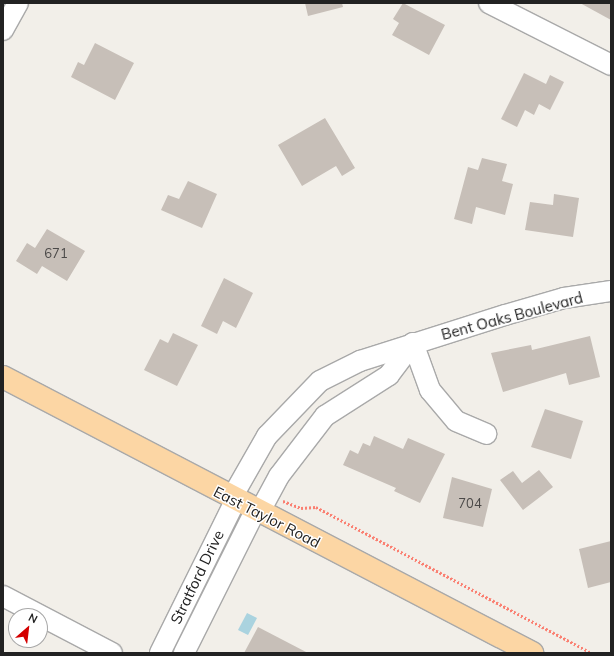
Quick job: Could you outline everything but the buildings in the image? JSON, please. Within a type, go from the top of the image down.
[{"type":"main road","name":"East Taylor Road","points":[[3,377],[233,500],[532,653]]},
{"type":"street","points":[[3,30],[18,3]]},
{"type":"street","points":[[489,3],[611,65]]},
{"type":"street","name":"Bent Oaks Boulevard","points":[[233,500],[267,436],[320,381],[360,361],[413,343],[564,298],[611,291]]},
{"type":"street","points":[[413,343],[430,390],[456,421],[486,434]]},
{"type":"street","points":[[257,512],[279,476],[325,416],[389,375],[413,343]]},
{"type":"street","name":"Stratford Drive","points":[[160,653],[233,500]]},
{"type":"street","name":"Stratford Drive","points":[[184,653],[257,512]]},
{"type":"street","points":[[3,596],[112,653]]},
{"type":"path","points":[[281,500],[300,508],[316,507],[592,653]]},
{"type":"water","points":[[247,613],[257,618],[248,635],[238,630]]}]
